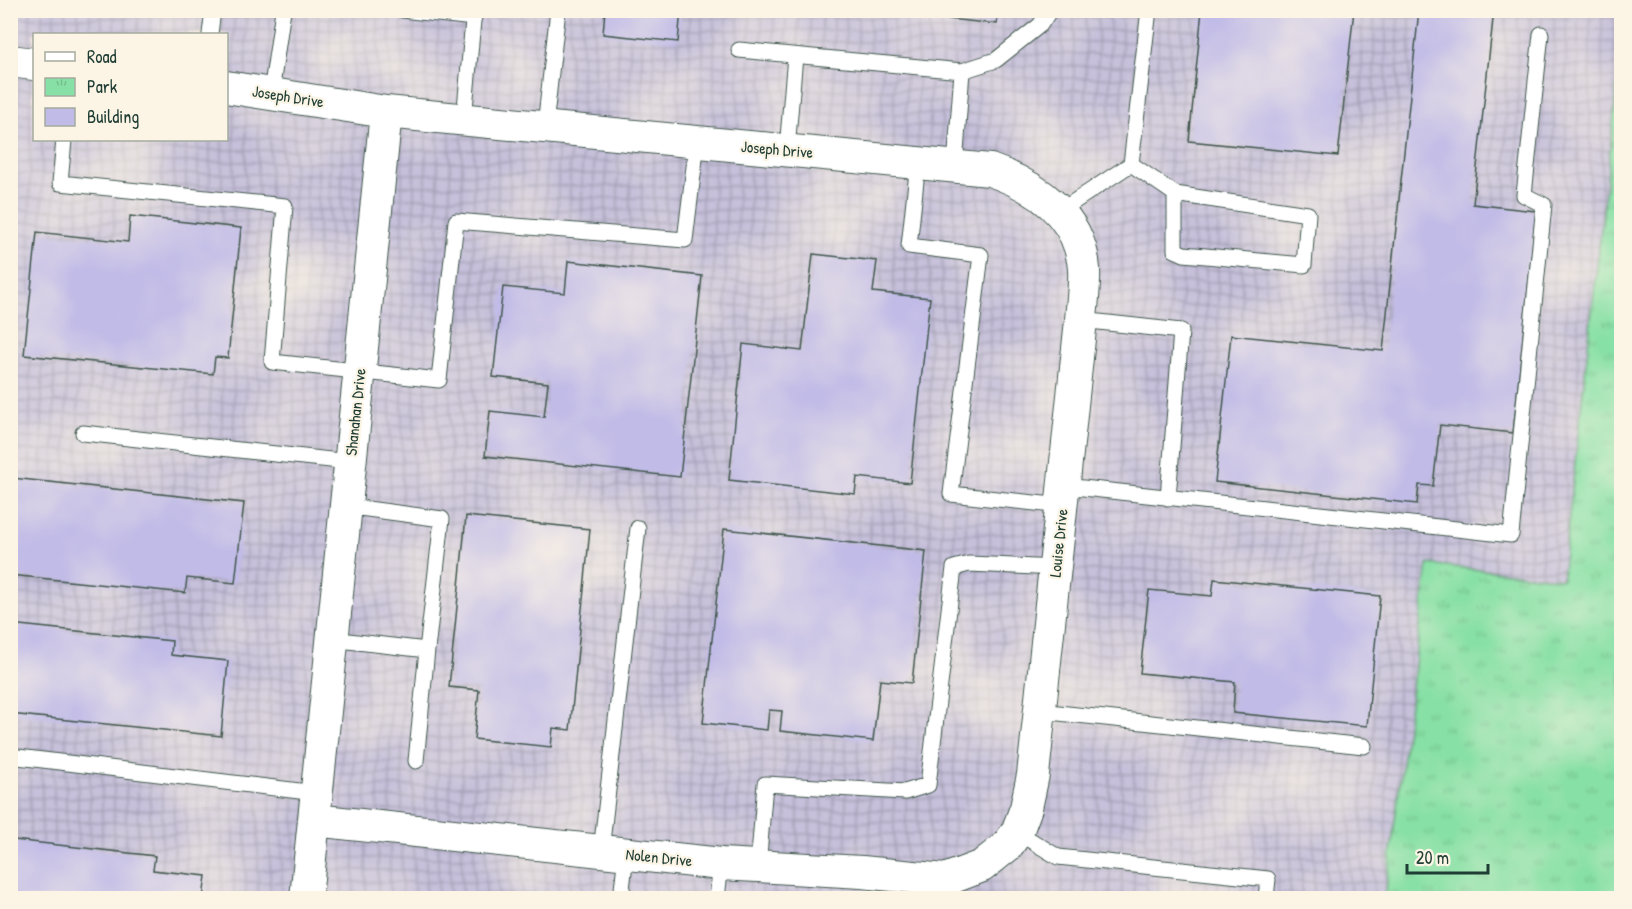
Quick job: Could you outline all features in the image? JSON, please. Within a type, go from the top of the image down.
[{"type":"street","points":[[10,61],[33,63]]},
{"type":"street","name":"Joseph Drive","points":[[228,87],[386,112]]},
{"type":"street","points":[[386,112],[464,119]]},
{"type":"street","name":"Shanahan Drive","points":[[306,898],[386,112]]},
{"type":"street","name":"Joseph Drive","points":[[464,119],[990,170],[1034,189],[1065,218]]},
{"type":"street","name":"Louise Drive","points":[[1008,843],[1026,808],[1033,775],[1081,320],[1084,271],[1081,251],[1065,218]]},
{"type":"street","name":"Nolen Drive","points":[[315,806],[614,852],[721,864],[862,872],[950,889],[982,866],[1008,843]]},
{"type":"lane","points":[[210,33],[213,10]]},
{"type":"lane","points":[[271,93],[283,10]]},
{"type":"lane","points":[[402,10],[474,14],[464,119]]},
{"type":"lane","points":[[545,126],[558,10]]},
{"type":"lane","points":[[739,50],[962,71],[996,60],[1040,25],[1050,10]]},
{"type":"lane","points":[[1065,218],[1131,164],[1148,18]]},
{"type":"lane","points":[[918,162],[909,246],[981,255],[951,494],[1168,498],[1511,535],[1544,205],[1524,195],[1541,34]]},
{"type":"lane","points":[[787,149],[795,56]]},
{"type":"lane","points":[[955,166],[962,71]]},
{"type":"lane","points":[[64,141],[60,183],[285,206],[272,362],[439,381],[456,221],[685,240],[697,142]]},
{"type":"lane","points":[[1131,164],[1175,194],[1308,214],[1304,265],[1184,254],[1175,250],[1175,194]]},
{"type":"lane","points":[[1081,320],[1181,331],[1168,498]]},
{"type":"lane","points":[[83,433],[349,462]]},
{"type":"lane","points":[[345,506],[442,519],[416,761]]},
{"type":"lane","points":[[621,898],[614,852],[638,528]]},
{"type":"lane","points":[[759,867],[765,784],[905,792],[928,785],[954,568],[969,564],[1056,568]]},
{"type":"lane","points":[[331,639],[427,650]]},
{"type":"lane","points":[[1040,711],[1364,746]]},
{"type":"lane","points":[[18,757],[315,806]]},
{"type":"lane","points":[[1008,843],[1058,857],[1268,879],[1266,898]]},
{"type":"lane","points":[[717,898],[721,864]]},
{"type":"shaded area","points":[[10,11],[1621,11],[1621,52],[1562,580],[1428,564],[1385,898],[11,898]]},
{"type":"green space","points":[[1621,52],[1621,898],[1385,898],[1428,564],[1562,579]]},
{"type":"building","points":[[605,10],[681,10],[678,42],[603,34]]},
{"type":"building","points":[[880,10],[999,10],[997,24],[880,12]]},
{"type":"building","points":[[1202,10],[1354,10],[1338,156],[1189,141]]},
{"type":"building","points":[[1419,10],[1494,10],[1473,204],[1536,211],[1513,433],[1440,425],[1433,486],[1419,485],[1417,504],[1215,482],[1231,335],[1383,351]]},
{"type":"building","points":[[130,216],[241,228],[228,358],[215,357],[213,374],[24,355],[37,232],[128,242]]},
{"type":"building","points":[[813,254],[877,261],[873,292],[930,298],[910,483],[857,477],[855,494],[729,480],[743,344],[802,351]]},
{"type":"building","points":[[568,261],[702,276],[680,477],[485,456],[490,411],[544,417],[548,383],[493,377],[503,287],[565,293]]},
{"type":"building","points":[[12,478],[244,503],[235,583],[187,578],[185,593],[10,575]]},
{"type":"building","points":[[466,516],[590,529],[570,730],[553,728],[551,747],[474,739],[479,690],[449,687]]},
{"type":"building","points":[[724,529],[926,551],[912,683],[880,680],[873,741],[780,731],[782,711],[769,710],[767,730],[703,723]]},
{"type":"building","points":[[1214,579],[1380,596],[1367,726],[1233,713],[1235,682],[1140,673],[1149,590],[1212,596]]},
{"type":"building","points":[[10,624],[172,641],[171,655],[228,661],[221,736],[10,714]]},
{"type":"building","points":[[14,840],[155,856],[153,870],[206,876],[203,898],[10,898],[10,866]]}]
